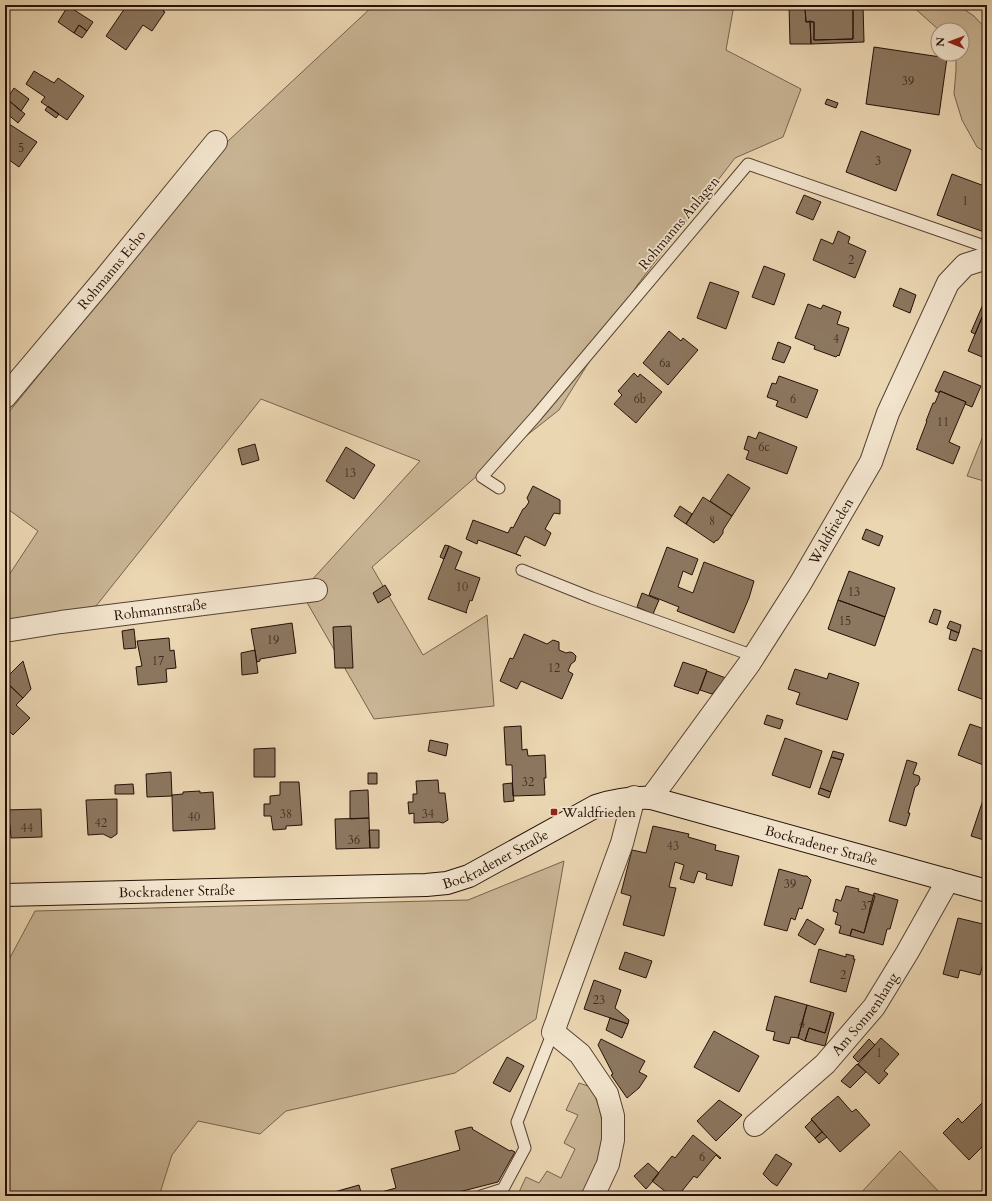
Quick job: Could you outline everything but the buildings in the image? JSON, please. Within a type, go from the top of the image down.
[{"type":"street","name":"Rohmanns Echo","points":[[5,397],[216,142]]},
{"type":"street","name":"Waldfrieden","points":[[553,1032],[622,843],[642,798],[754,656],[800,584],[871,462],[888,413],[948,283],[965,265],[987,258]]},
{"type":"street","name":"Rohmannstraße","points":[[6,632],[61,622],[316,590]]},
{"type":"street","name":"Bockradener Straße","points":[[5,895],[426,885],[447,883],[469,876],[596,806],[615,800],[642,798],[987,891]]},
{"type":"street","name":"Am Sonnenhang","points":[[755,1125],[825,1064],[874,1007],[907,953],[948,880]]},
{"type":"street","points":[[553,1032],[580,1054],[607,1094],[613,1116],[613,1140],[608,1164],[593,1196]]},
{"type":"lane","name":"Rohmanns Anlagen","points":[[499,488],[482,477],[536,416],[748,164],[987,247]]},
{"type":"lane","points":[[522,570],[592,598],[754,656]]},
{"type":"lane","points":[[481,1196],[503,1189],[525,1148],[517,1122],[553,1032]]},
{"type":"shaded area","points":[[374,5],[734,5],[726,50],[801,89],[783,137],[735,158],[638,284],[559,410],[493,462],[372,567],[423,655],[487,615],[494,706],[374,719],[301,592],[420,461],[261,399],[96,606],[9,620],[5,617],[5,581],[38,531],[5,507],[5,417],[227,142]]},
{"type":"shaded area","points":[[911,5],[958,5],[974,16],[987,30],[987,153],[977,147],[962,120],[954,94],[956,62],[970,62],[970,22],[930,22]]},
{"type":"shaded area","points":[[987,426],[987,482],[967,476]]},
{"type":"shaded area","points":[[564,861],[536,1019],[455,1073],[286,1111],[260,1134],[198,1121],[172,1155],[159,1196],[5,1196],[5,967],[35,911],[468,900]]},
{"type":"shaded area","points":[[579,1083],[591,1087],[601,1117],[602,1130],[602,1143],[599,1155],[583,1196],[507,1196],[519,1192],[526,1177],[539,1183],[547,1171],[561,1178],[575,1149],[564,1143],[578,1115],[566,1110]]},
{"type":"shaded area","points":[[900,1151],[943,1196],[858,1196]]},
{"type":"place","name":"Waldfrieden","points":[[554,812]]}]
